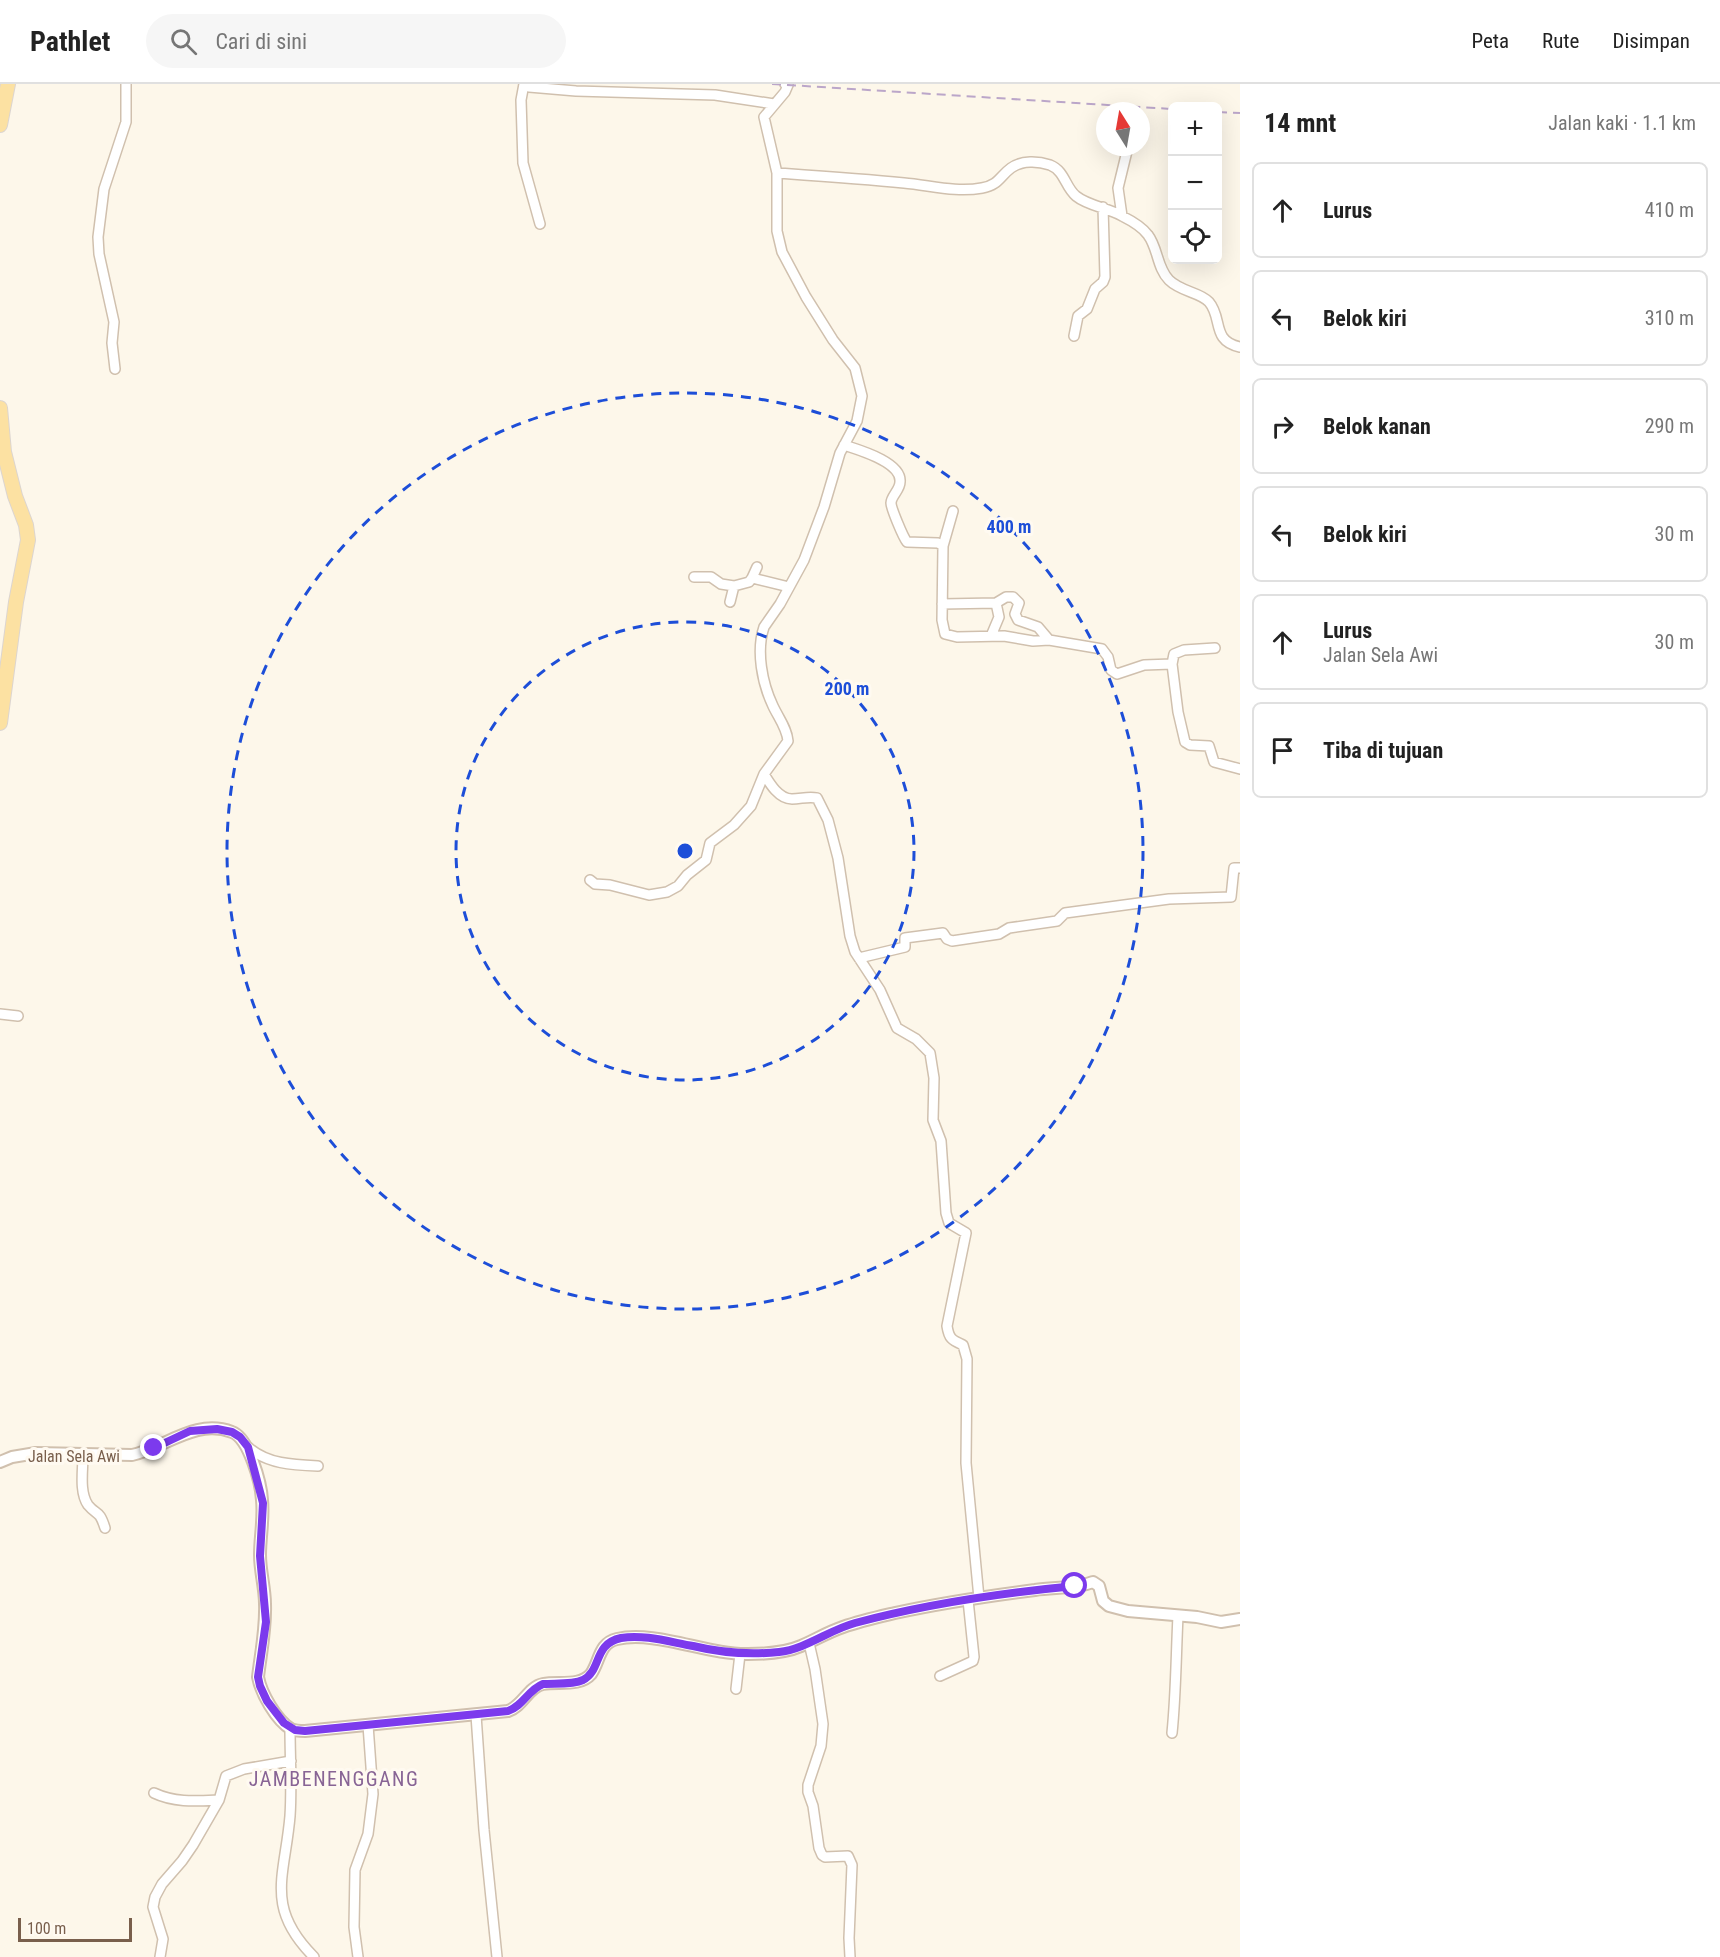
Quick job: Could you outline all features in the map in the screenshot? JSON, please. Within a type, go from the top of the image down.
[{"type":"main road","points":[[0,125],[8,84]]},
{"type":"main road","points":[[0,408],[4,452],[15,496],[26,525],[28,540],[16,602],[0,723]]},
{"type":"street","points":[[115,369],[112,343],[114,322],[99,254],[98,237],[104,189],[126,122],[126,84]]},
{"type":"street","points":[[540,224],[523,163],[521,100],[524,84],[576,91],[715,95],[774,104]]},
{"type":"street","points":[[590,880],[595,884],[610,885],[649,895],[667,892],[678,886],[687,875],[706,860],[710,843],[734,825],[751,806],[764,774],[788,741],[785,729],[766,691],[762,673],[760,637],[799,571],[815,533],[844,445],[860,413],[862,396],[855,368],[806,297],[782,252],[777,231],[777,173],[764,117],[785,92],[788,85],[785,84]]},
{"type":"street","points":[[1122,216],[1118,188],[1126,156]]},
{"type":"street","points":[[777,173],[867,179],[960,189],[982,188],[1002,178],[1010,168],[1023,162],[1053,166],[1065,178],[1076,196],[1122,216],[1148,235],[1167,278],[1183,290],[1205,297],[1211,304],[1223,339],[1240,347]]},
{"type":"street","points":[[1074,336],[1078,316],[1087,309],[1095,289],[1105,277],[1103,207]]},
{"type":"street","points":[[844,445],[874,455],[895,471],[900,484],[891,506],[907,542],[938,543],[943,546]]},
{"type":"street","points":[[953,511],[943,546],[942,620],[945,634],[957,637],[992,636],[1033,641],[1049,640],[1102,649],[1113,673],[1125,672],[1144,665],[1172,664]]},
{"type":"street","points":[[694,577],[711,577],[721,584],[734,586],[749,582],[757,567]]},
{"type":"street","points":[[752,578],[789,587]]},
{"type":"street","points":[[730,602],[734,586]]},
{"type":"street","points":[[942,604],[996,603],[1006,597],[1016,598],[1017,620],[1038,627],[1049,640]]},
{"type":"street","points":[[992,636],[999,617],[996,603]]},
{"type":"street","points":[[1215,648],[1180,651],[1174,654],[1172,664],[1178,712],[1185,742],[1190,745],[1209,746],[1215,762],[1240,769]]},
{"type":"street","points":[[764,774],[783,797],[817,798],[828,820],[838,858],[850,936],[859,958],[880,990],[897,1028],[916,1039],[930,1053],[935,1095],[933,1120],[941,1141],[946,1213],[949,1223],[966,1233],[947,1326],[949,1337],[963,1345],[967,1359],[966,1463],[974,1599],[974,1657],[973,1660],[940,1676]]},
{"type":"street","points":[[859,958],[905,947],[904,938],[941,932],[951,941],[999,934],[1009,928],[1057,921],[1065,913],[1169,899],[1231,897],[1234,868],[1240,868]]},
{"type":"street","points":[[0,1014],[18,1016]]},
{"type":"street","name":"Jalan Sela Awi","points":[[0,1462],[12,1457],[36,1453],[132,1455],[154,1448],[185,1433],[217,1429],[232,1432],[240,1437],[248,1447]]},
{"type":"street","points":[[248,1447],[262,1458],[273,1461],[296,1466],[318,1466]]},
{"type":"street","points":[[248,1447],[263,1503],[260,1556],[266,1622],[258,1677],[267,1701],[290,1728],[305,1731],[476,1715],[513,1709],[520,1705],[536,1687],[543,1684],[585,1679],[590,1674],[602,1649],[611,1641],[626,1637],[663,1640],[740,1654],[782,1652],[853,1624],[897,1613],[974,1599],[1088,1584],[1099,1586],[1103,1601],[1109,1606],[1134,1613],[1221,1622],[1240,1619]]},
{"type":"street","points":[[83,1455],[85,1500],[88,1506],[101,1517],[105,1528]]},
{"type":"street","points":[[1172,1733],[1177,1677],[1175,1661],[1178,1616]]},
{"type":"street","points":[[809,1643],[823,1724],[821,1746],[808,1785],[808,1792],[813,1806],[822,1855],[848,1857],[852,1864],[850,1957]]},
{"type":"street","points":[[736,1689],[740,1654]]},
{"type":"street","points":[[476,1715],[484,1830],[497,1957]]},
{"type":"street","points":[[358,1957],[354,1927],[355,1870],[368,1834],[373,1794],[368,1725]]},
{"type":"street","points":[[290,1728],[290,1812],[281,1892],[294,1936],[314,1957]]},
{"type":"street","points":[[160,1957],[163,1939],[153,1907],[157,1891],[182,1862],[219,1800],[223,1781],[228,1774],[244,1769],[291,1761]]},
{"type":"street","points":[[154,1793],[171,1799],[191,1802],[219,1800]]},
{"type":"railway","points":[[772,84],[1168,109]]},
{"type":"railway","points":[[1222,112],[1240,113]]},
{"type":"district","name":"JAMBENENGGANG","points":[[334,1779]]},
{"type":"route","points":[[154,1448],[181,1434],[206,1429],[232,1432],[240,1437],[248,1447],[263,1503],[260,1567],[266,1622],[258,1677],[262,1694],[284,1723],[295,1730],[420,1721],[508,1711],[520,1705],[536,1687],[543,1684],[585,1679],[605,1645],[626,1637],[663,1640],[740,1654],[782,1652],[799,1647],[841,1627],[897,1613],[979,1598],[1075,1586]]}]
